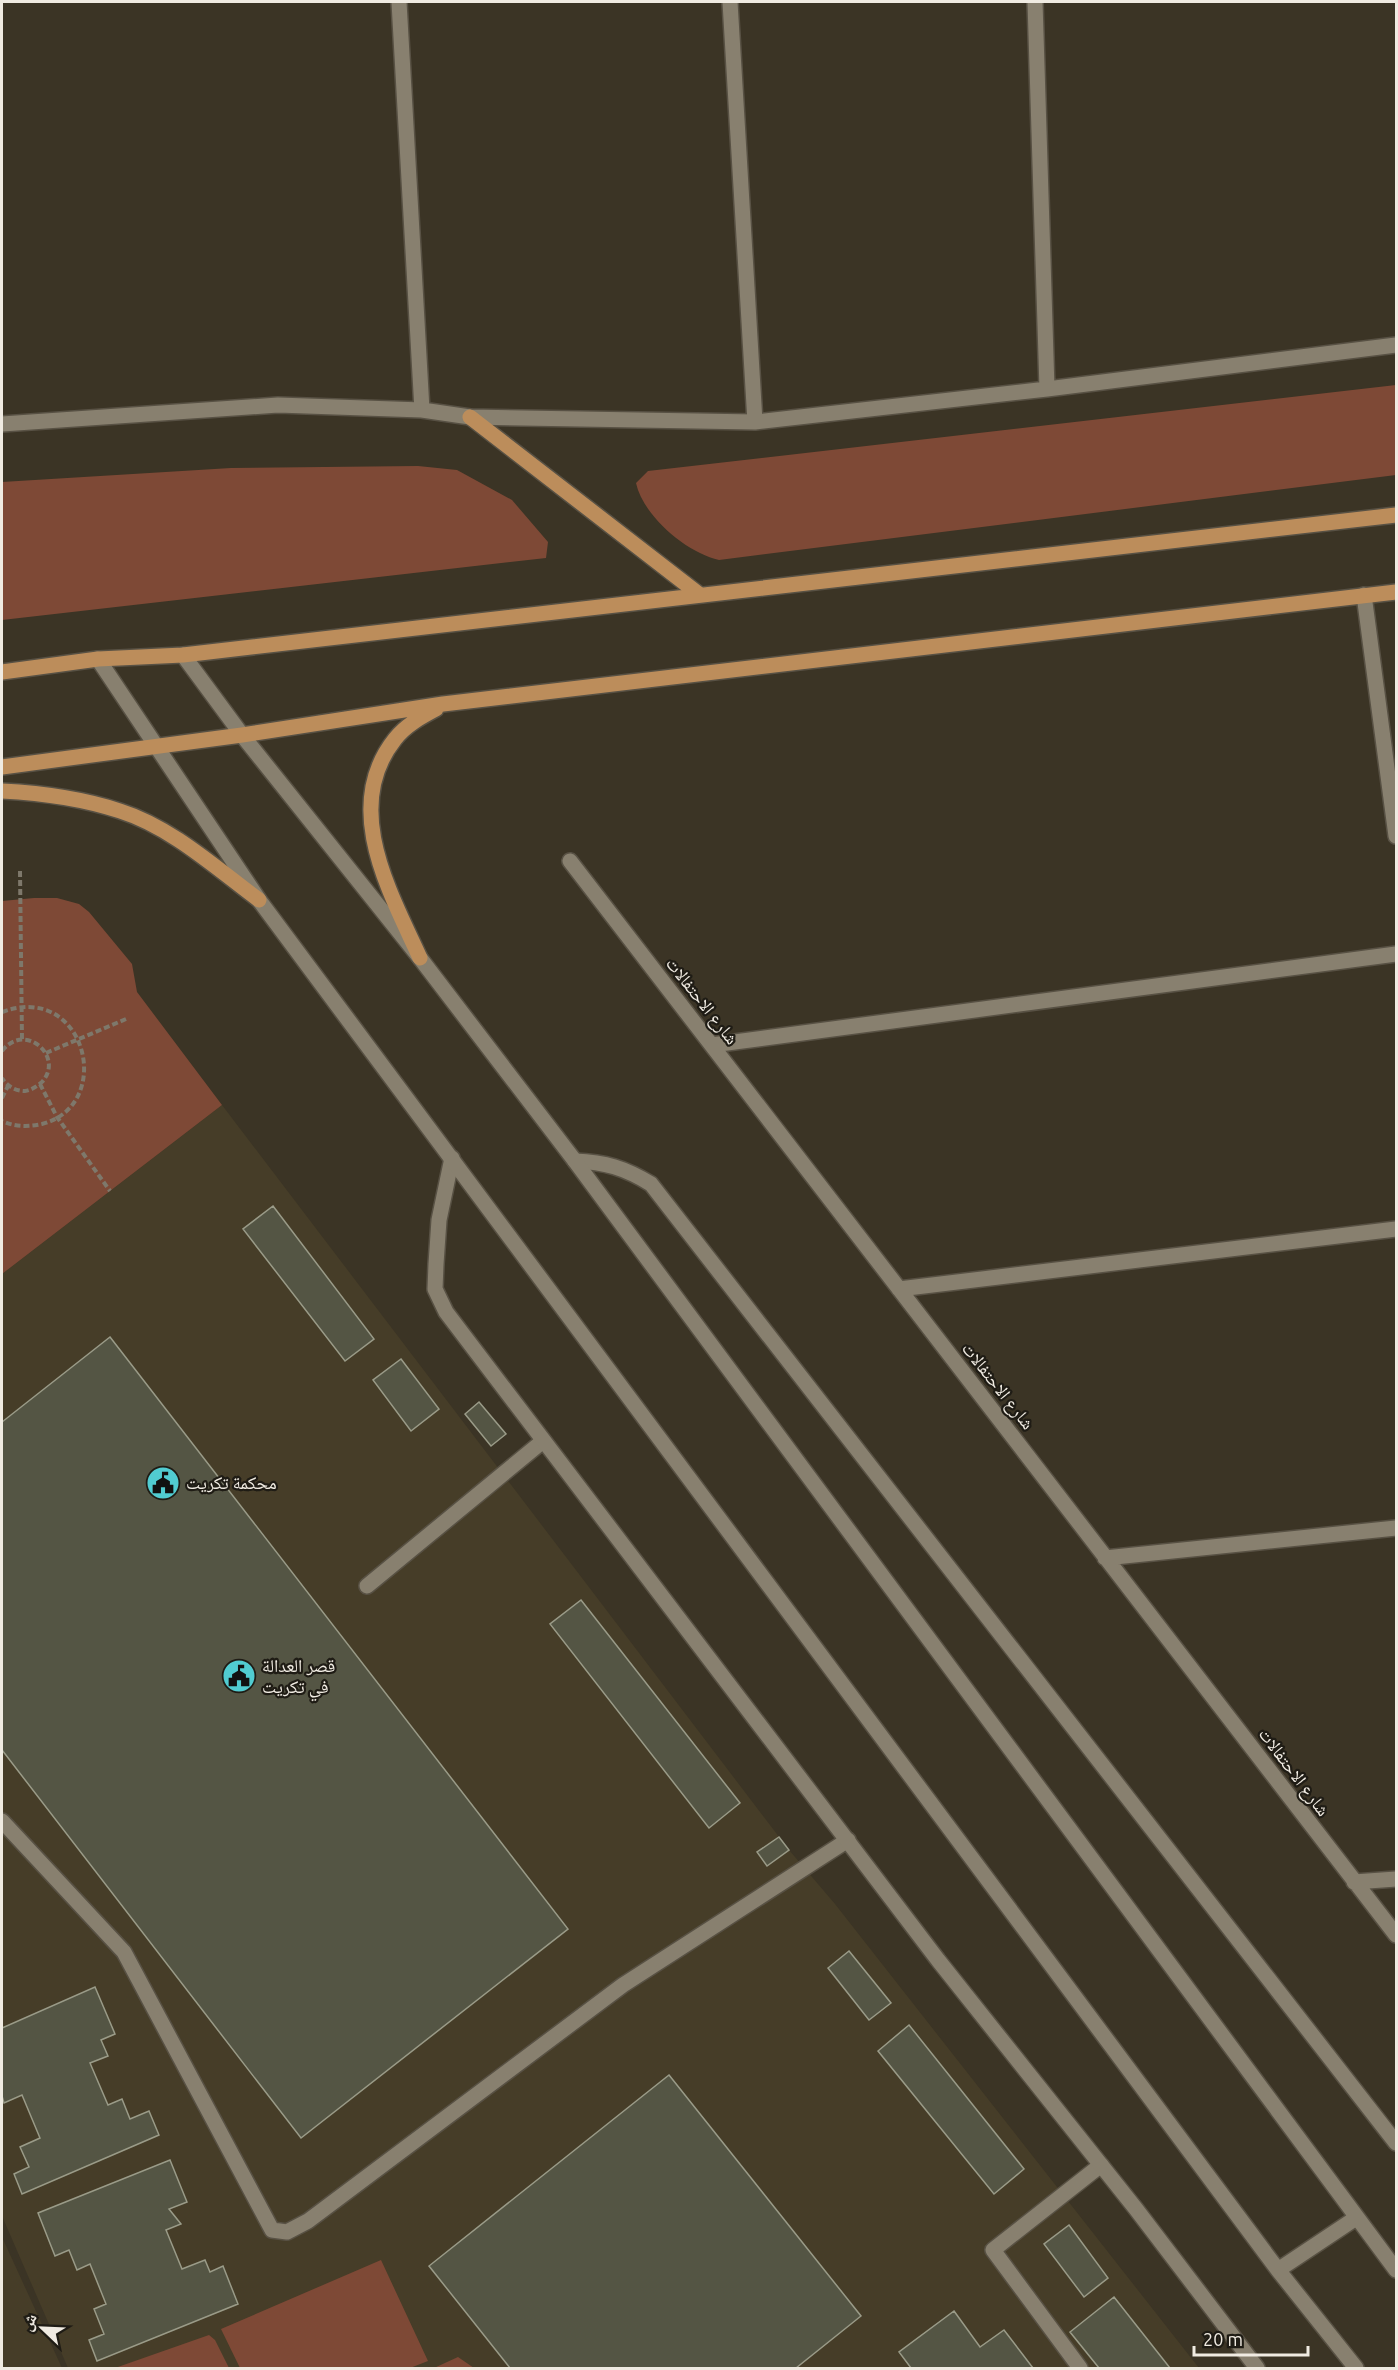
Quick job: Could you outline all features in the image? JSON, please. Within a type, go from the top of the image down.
[{"type":"main road","points":[[470,417],[700,596]]},
{"type":"main road","points":[[2,672],[98,659],[183,655],[1396,515]]},
{"type":"main road","points":[[2,767],[158,747],[444,704],[1396,592]]},
{"type":"main road","points":[[420,958],[387,885],[376,852],[371,828],[371,804],[376,778],[395,739],[412,722],[444,704]]},
{"type":"main road","points":[[2,791],[42,793],[121,811],[154,826],[187,847],[259,900]]},
{"type":"street","points":[[399,2],[422,410]]},
{"type":"street","points":[[730,2],[755,422]]},
{"type":"street","points":[[1035,2],[1047,389]]},
{"type":"street","points":[[2,424],[278,405],[422,410],[470,417],[755,422],[1047,389],[1396,345]]},
{"type":"street","points":[[1364,595],[1396,836]]},
{"type":"street","points":[[183,655],[242,735],[420,958],[574,1161],[1396,2270]]},
{"type":"street","points":[[98,659],[259,900],[1278,2270],[1356,2368]]},
{"type":"street","name":"شارع الاحتفالات","points":[[570,861],[1396,1935]]},
{"type":"street","points":[[712,1045],[1396,954]]},
{"type":"street","points":[[452,1158],[439,1220],[435,1289],[446,1312],[938,1960],[1101,2165],[1257,2368]]},
{"type":"street","points":[[574,1161],[595,1161],[627,1169],[651,1184],[1396,2144]]},
{"type":"street","points":[[899,1289],[1396,1229]]},
{"type":"street","points":[[367,1586],[543,1441]]},
{"type":"street","points":[[1105,1558],[1396,1528]]},
{"type":"street","points":[[2,1821],[124,1952],[272,2230],[287,2232],[308,2221],[622,1985],[848,1840]]},
{"type":"street","points":[[1354,1882],[1396,1879]]},
{"type":"street","points":[[1080,2368],[993,2250],[1101,2165]]},
{"type":"street","points":[[1278,2270],[1356,2218]]},
{"type":"path","points":[[20,871],[22,1040]]},
{"type":"path","points":[[2,1012],[34,1007],[52,1012],[68,1024],[79,1040],[85,1058],[84,1078],[77,1096],[65,1112],[49,1122],[30,1127],[2,1121]]},
{"type":"path","points":[[46,1053],[126,1019]]},
{"type":"path","points":[[2,1051],[9,1043],[22,1040],[33,1042],[46,1053],[48,1070],[40,1084],[24,1091],[8,1086],[2,1078]]},
{"type":"path","points":[[40,1084],[57,1117],[110,1191]]},
{"type":"path","points":[[2,1098],[8,1086]]},
{"type":"shaded area","points":[[1396,385],[1396,475],[719,560],[694,550],[668,531],[647,508],[636,483],[648,471]]},
{"type":"shaded area","points":[[418,466],[457,470],[512,500],[548,542],[546,558],[2,620],[2,482],[231,468]]},
{"type":"shaded area","points":[[57,898],[79,904],[89,912],[132,964],[137,992],[222,1105],[2,1274],[2,901]]},
{"type":"shaded area","points":[[222,1105],[789,1850],[835,1904],[1199,2368],[68,2368],[2,2216],[2,1274]]},
{"type":"shaded area","points":[[2,2237],[62,2368],[2,2368]]},
{"type":"shaded area","points":[[381,2260],[428,2361],[410,2368],[240,2368],[221,2329]]},
{"type":"shaded area","points":[[209,2335],[215,2340],[229,2368],[115,2368]]},
{"type":"shaded area","points":[[458,2357],[474,2368],[434,2368]]},
{"type":"building","points":[[273,1206],[374,1339],[345,1361],[243,1229]]},
{"type":"building","points":[[110,1337],[568,1929],[301,2138],[2,1750],[2,1422]]},
{"type":"building","points":[[401,1359],[439,1409],[411,1431],[373,1380]]},
{"type":"building","points":[[479,1402],[506,1434],[491,1446],[465,1414]]},
{"type":"building","points":[[581,1600],[740,1803],[709,1828],[550,1624]]},
{"type":"building","points":[[779,1837],[789,1850],[767,1866],[757,1852]]},
{"type":"building","points":[[849,1951],[891,2003],[869,2020],[828,1968]]},
{"type":"building","points":[[95,1987],[115,2034],[101,2040],[108,2056],[90,2063],[108,2105],[122,2099],[130,2119],[149,2111],[159,2135],[22,2194],[14,2174],[29,2167],[20,2147],[40,2138],[22,2095],[4,2103],[2,2096],[2,2028]]},
{"type":"building","points":[[909,2025],[1024,2169],[994,2194],[878,2051]]},
{"type":"building","points":[[669,2075],[861,2316],[796,2368],[510,2368],[429,2266]]},
{"type":"building","points":[[170,2160],[187,2202],[169,2209],[181,2224],[166,2230],[182,2269],[205,2260],[210,2272],[223,2266],[238,2304],[97,2361],[89,2340],[104,2334],[94,2309],[106,2304],[90,2264],[77,2270],[69,2250],[55,2256],[38,2213]]},
{"type":"building","points":[[1069,2225],[1108,2278],[1084,2297],[1044,2244]]},
{"type":"building","points":[[1114,2297],[1170,2368],[1099,2368],[1070,2332]]},
{"type":"building","points":[[954,2311],[980,2347],[1004,2330],[1033,2368],[911,2368],[899,2352]]},
{"type":"place","name":"محكمة تكريت","points":[[163,1483]]},
{"type":"place","name":"قصر العدالة في تكريت","points":[[239,1676]]}]
